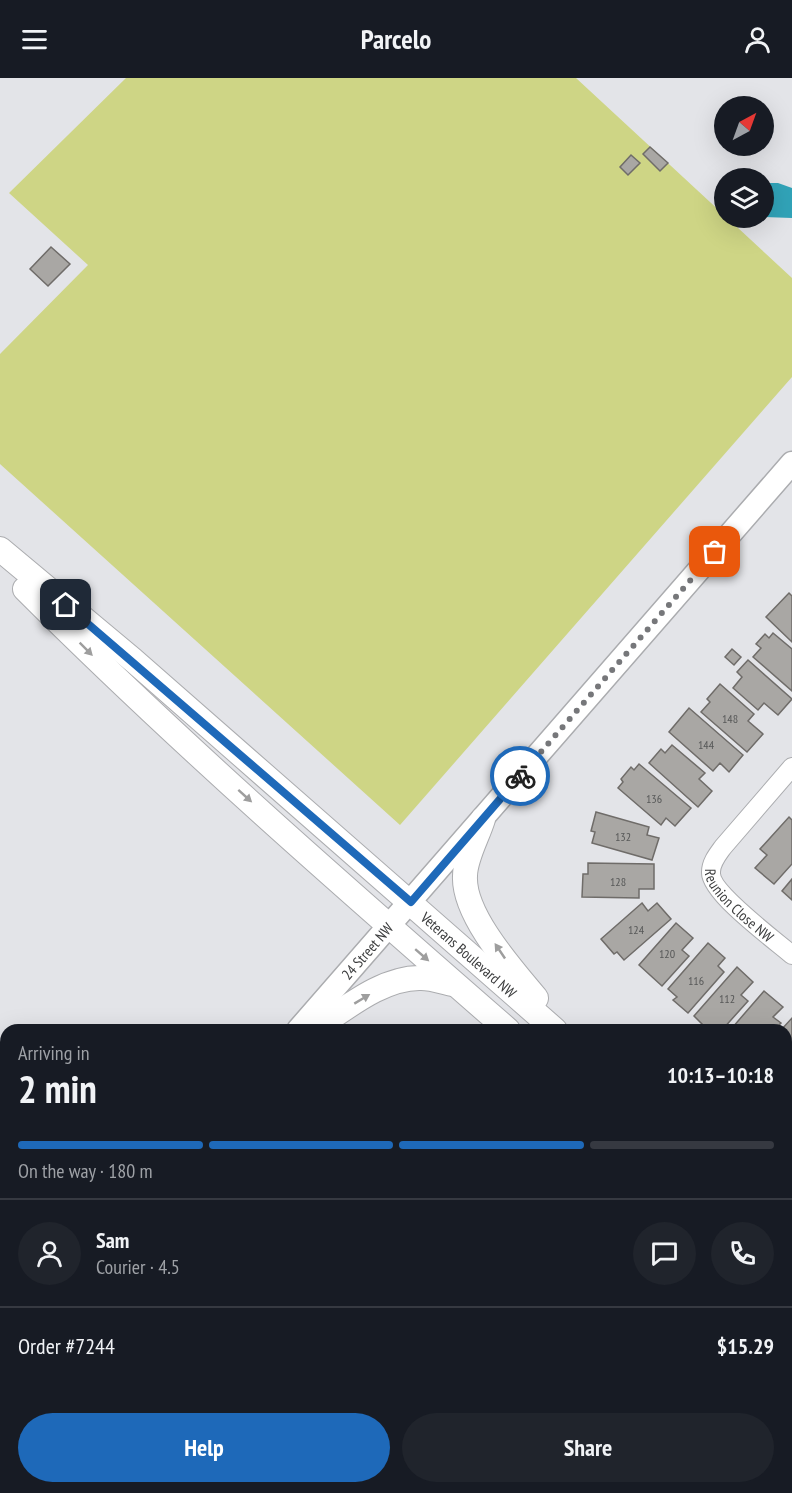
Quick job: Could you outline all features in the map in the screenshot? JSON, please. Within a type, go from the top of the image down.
[{"type":"main road","name":"Veterans Boulevard NW","points":[[0,549],[133,660],[548,1024]]},
{"type":"main road","name":"Veterans Boulevard NW","points":[[0,563],[99,662],[389,926],[501,1024]]},
{"type":"main road","points":[[483,819],[465,875],[474,912],[502,956],[556,1024]]},
{"type":"main road","points":[[322,1024],[367,995],[400,980],[422,978],[456,985]]},
{"type":"street","name":"24 Street NW","points":[[303,1024],[792,463]]},
{"type":"street","name":"Reunion Close NW","points":[[792,767],[723,847],[714,861],[710,874],[715,887],[792,955]]},
{"type":"green space","points":[[126,78],[576,78],[714,206],[714,228],[738,228],[792,278],[792,377],[400,825],[0,464],[0,354],[88,265],[9,193]]},
{"type":"water","points":[[774,183],[792,188],[792,218],[774,217]]},
{"type":"building","points":[[650,147],[668,163],[660,171],[643,154]]},
{"type":"building","points":[[631,155],[640,163],[628,175],[620,167]]},
{"type":"building","points":[[51,247],[70,264],[48,286],[30,269]]},
{"type":"building","points":[[789,593],[792,596],[792,642],[766,617]]},
{"type":"building","points":[[773,633],[792,649],[792,691],[753,657],[761,648],[756,644],[765,634],[769,638]]},
{"type":"building","points":[[732,649],[741,657],[734,665],[725,657]]},
{"type":"building","points":[[748,660],[792,699],[778,715],[764,703],[758,710],[733,688],[742,677],[737,672]]},
{"type":"building","points":[[720,684],[754,714],[748,721],[763,734],[747,752],[701,712],[710,702],[707,699]]},
{"type":"building","points":[[689,708],[743,755],[729,772],[720,763],[713,771],[669,732]]},
{"type":"building","points":[[672,745],[705,773],[699,779],[712,791],[698,807],[649,763],[661,749],[665,753]]},
{"type":"building","points":[[639,764],[691,808],[675,826],[666,818],[661,825],[618,788],[623,782],[621,779],[631,767],[634,770]]},
{"type":"building","points":[[596,812],[649,827],[647,835],[659,838],[652,860],[592,843],[595,832],[591,831]]},
{"type":"building","points":[[789,817],[792,820],[792,864],[774,884],[755,868],[767,855],[760,849]]},
{"type":"building","points":[[588,863],[654,864],[654,889],[639,889],[639,898],[582,897],[583,874],[588,874]]},
{"type":"building","points":[[792,879],[792,900],[782,891]]},
{"type":"building","points":[[642,903],[648,911],[657,903],[671,919],[624,960],[617,952],[614,954],[601,939]]},
{"type":"building","points":[[676,923],[693,938],[682,950],[689,956],[662,986],[639,965]]},
{"type":"building","points":[[708,943],[725,958],[718,966],[724,972],[688,1013],[673,1000],[677,997],[668,989]]},
{"type":"building","points":[[737,967],[753,982],[741,995],[748,1001],[727,1024],[702,1024],[694,1016]]},
{"type":"building","points":[[764,991],[783,1007],[773,1017],[780,1024],[735,1024]]},
{"type":"way so far","points":[[520,776],[715,552]]},
{"type":"route","points":[[66,605],[133,660],[411,902],[520,776]]}]
